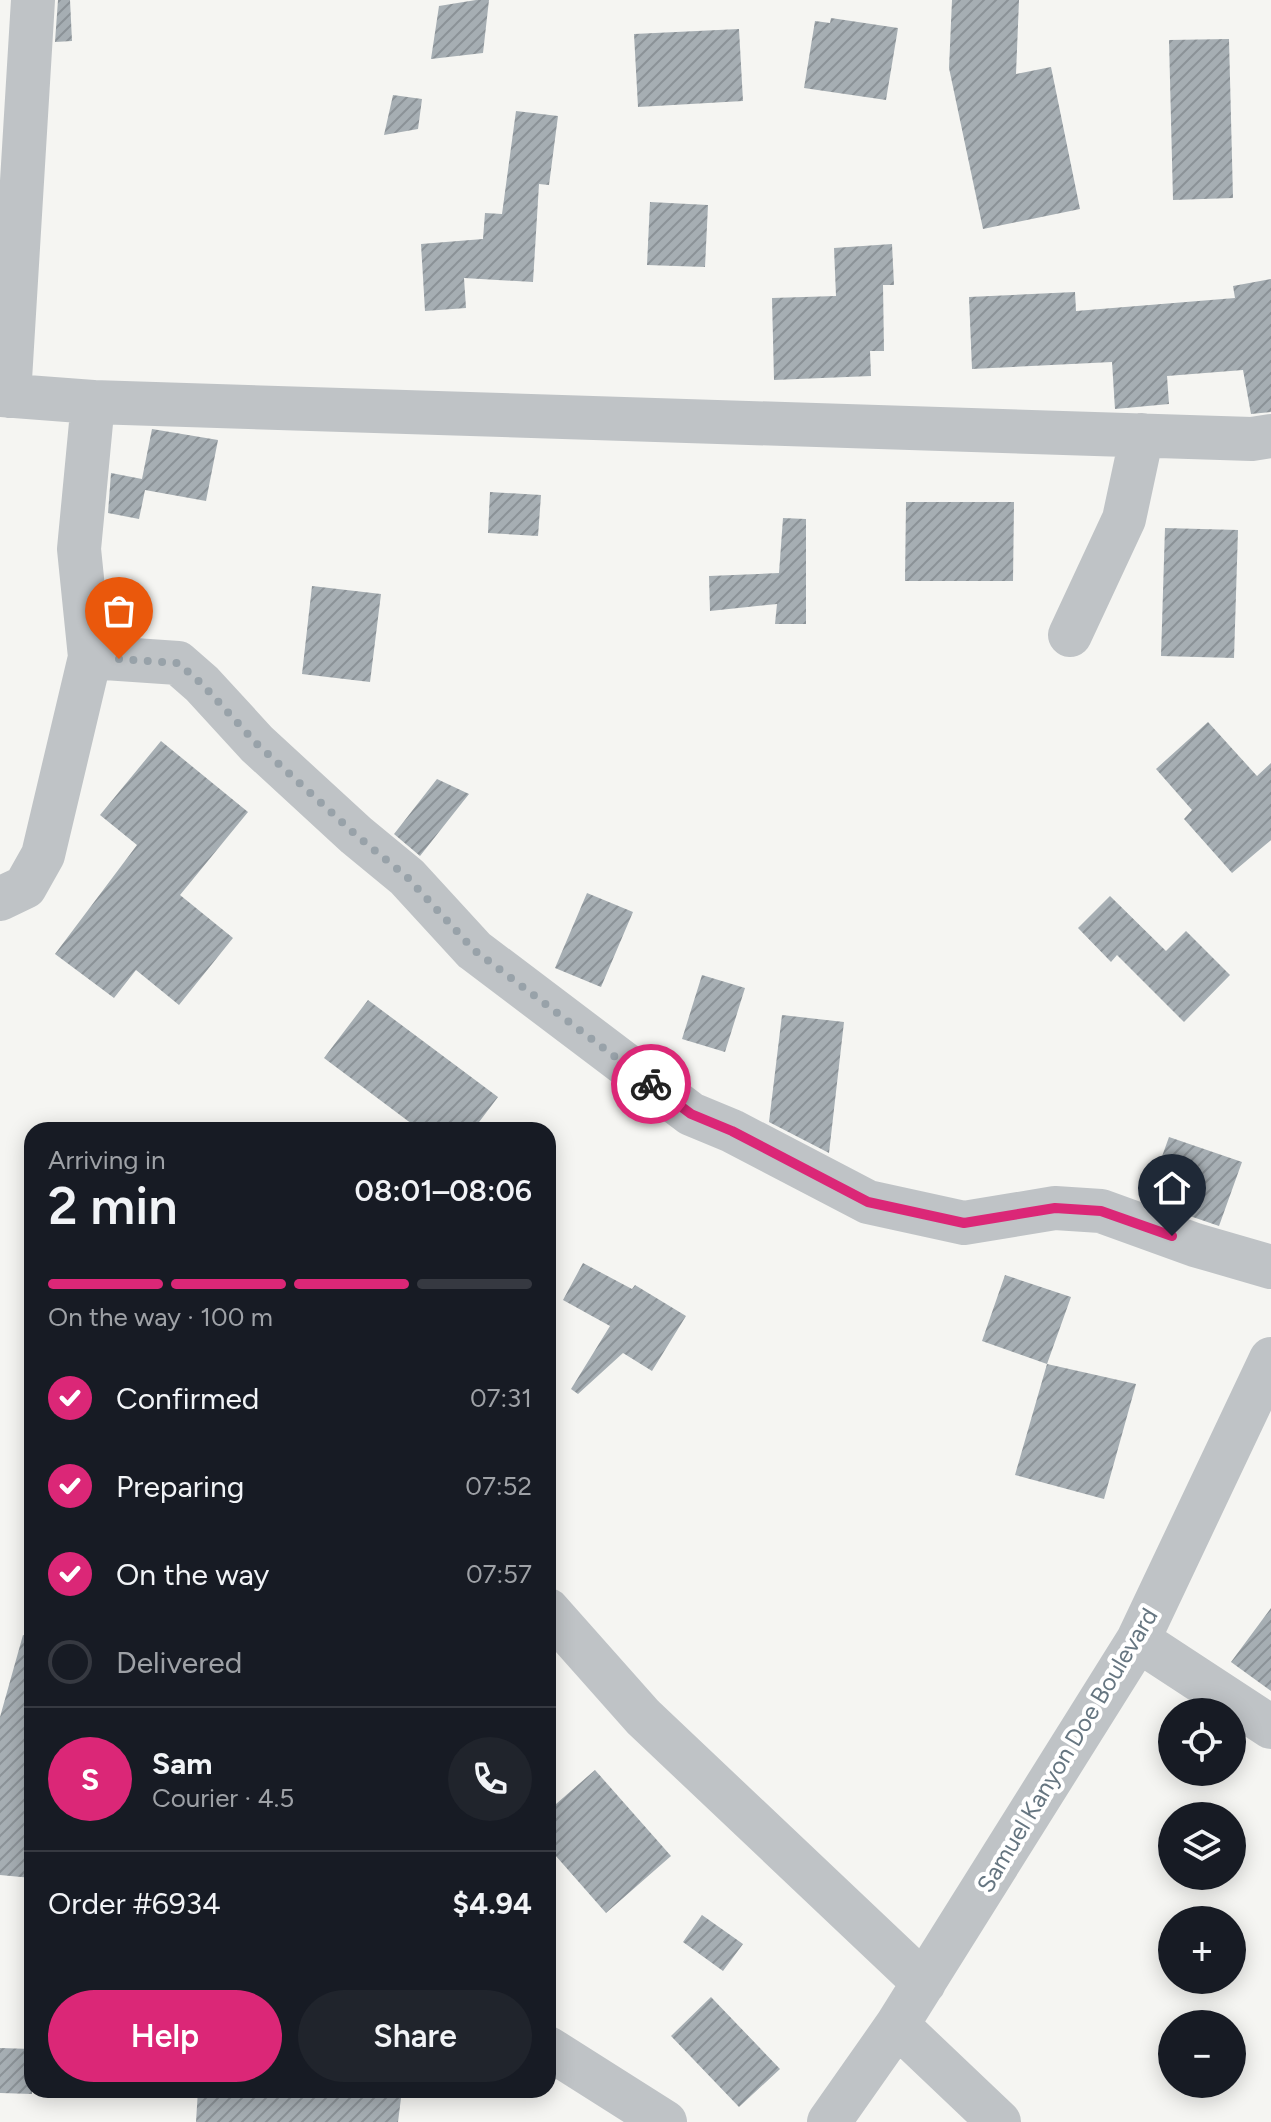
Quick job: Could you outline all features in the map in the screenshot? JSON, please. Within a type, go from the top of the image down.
[{"type":"street","points":[[33,0],[4,396],[93,402],[1252,439],[1271,436]]},
{"type":"street","points":[[0,899],[25,887],[43,855],[90,657],[79,549],[93,402]]},
{"type":"street","points":[[1070,635],[1124,519],[1142,435]]},
{"type":"street","points":[[90,657],[178,663],[202,684],[257,744],[356,835],[407,877],[474,950],[691,1114],[732,1131],[868,1202],[964,1223],[1055,1208],[1101,1211],[1195,1245],[1271,1267]]},
{"type":"street","name":"Samuel Kanyon Doe Boulevard","points":[[829,2122],[924,1983],[1138,1640],[1271,1359]]},
{"type":"street","points":[[556,1619],[643,1717],[924,1983]]},
{"type":"street","points":[[1138,1640],[1271,1727]]},
{"type":"street","points":[[897,2025],[999,2122]]},
{"type":"street","points":[[556,2053],[665,2122]]},
{"type":"building","points":[[58,0],[70,0],[72,41],[55,42]]},
{"type":"building","points":[[489,0],[483,53],[431,59],[439,6]]},
{"type":"building","points":[[952,0],[1019,0],[1016,74],[1051,67],[1080,209],[983,229],[949,68]]},
{"type":"building","points":[[831,18],[898,28],[886,100],[804,88],[815,21],[830,23]]},
{"type":"building","points":[[739,29],[743,101],[638,107],[634,34]]},
{"type":"building","points":[[1229,39],[1233,198],[1173,200],[1169,40]]},
{"type":"building","points":[[393,95],[422,99],[418,129],[384,135]]},
{"type":"building","points":[[516,111],[558,116],[549,185],[539,184],[533,282],[464,278],[466,308],[425,311],[421,244],[483,239],[485,213],[502,214]]},
{"type":"building","points":[[650,202],[708,205],[705,267],[647,265]]},
{"type":"building","points":[[892,244],[894,285],[883,285],[884,351],[870,351],[871,376],[774,380],[772,298],[836,296],[834,248]]},
{"type":"building","points":[[1271,279],[1271,412],[1251,414],[1243,370],[1167,376],[1169,404],[1115,409],[1112,362],[972,369],[969,297],[1075,292],[1076,311],[1235,298],[1233,286]]},
{"type":"building","points":[[152,429],[218,440],[206,501],[145,490],[139,519],[108,513],[111,473],[142,479]]},
{"type":"building","points":[[490,492],[541,495],[538,536],[488,533]]},
{"type":"building","points":[[906,502],[1014,502],[1013,581],[905,581]]},
{"type":"building","points":[[783,518],[806,519],[806,624],[775,624],[777,604],[710,611],[709,576],[779,573]]},
{"type":"building","points":[[1165,528],[1238,530],[1234,658],[1161,656]]},
{"type":"building","points":[[312,586],[381,594],[370,682],[302,674]]},
{"type":"building","points":[[1208,722],[1257,776],[1271,763],[1271,840],[1232,873],[1184,819],[1192,810],[1156,769]]},
{"type":"building","points":[[161,741],[248,812],[180,895],[233,938],[179,1005],[136,970],[114,998],[55,954],[137,845],[100,815]]},
{"type":"building","points":[[437,779],[469,794],[420,856],[394,834]]},
{"type":"building","points":[[587,893],[633,912],[601,987],[555,968]]},
{"type":"building","points":[[1110,896],[1166,951],[1186,931],[1230,975],[1184,1022],[1117,955],[1111,962],[1078,928]]},
{"type":"building","points":[[702,975],[745,988],[725,1052],[682,1039]]},
{"type":"building","points":[[368,1000],[498,1097],[479,1122],[409,1122],[324,1058]]},
{"type":"building","points":[[782,1015],[844,1022],[829,1153],[769,1122]]},
{"type":"building","points":[[1169,1137],[1242,1162],[1219,1226],[1146,1201]]},
{"type":"building","points":[[583,1263],[632,1289],[635,1285],[686,1316],[652,1371],[623,1353],[578,1394],[571,1389],[610,1326],[563,1300]]},
{"type":"building","points":[[1005,1275],[1071,1297],[1047,1364],[982,1341]]},
{"type":"building","points":[[1047,1364],[1136,1384],[1104,1499],[1015,1475]]},
{"type":"building","points":[[1271,1608],[1271,1691],[1231,1662]]},
{"type":"building","points":[[24,1635],[24,1877],[0,1875],[0,1717]]},
{"type":"building","points":[[595,1770],[671,1856],[606,1913],[556,1856],[556,1804]]},
{"type":"building","points":[[702,1915],[743,1944],[723,1971],[683,1942]]},
{"type":"building","points":[[711,1997],[780,2069],[739,2107],[671,2036]]},
{"type":"building","points":[[0,2048],[24,2049],[24,2094],[0,2093]]},
{"type":"building","points":[[198,2098],[401,2098],[398,2122],[196,2122]]},
{"type":"way so far","points":[[119,659],[178,663],[202,684],[257,744],[356,835],[407,877],[474,950],[651,1084]]},
{"type":"route","points":[[651,1084],[691,1114],[732,1131],[868,1202],[964,1223],[1055,1208],[1101,1211],[1172,1236]]}]
